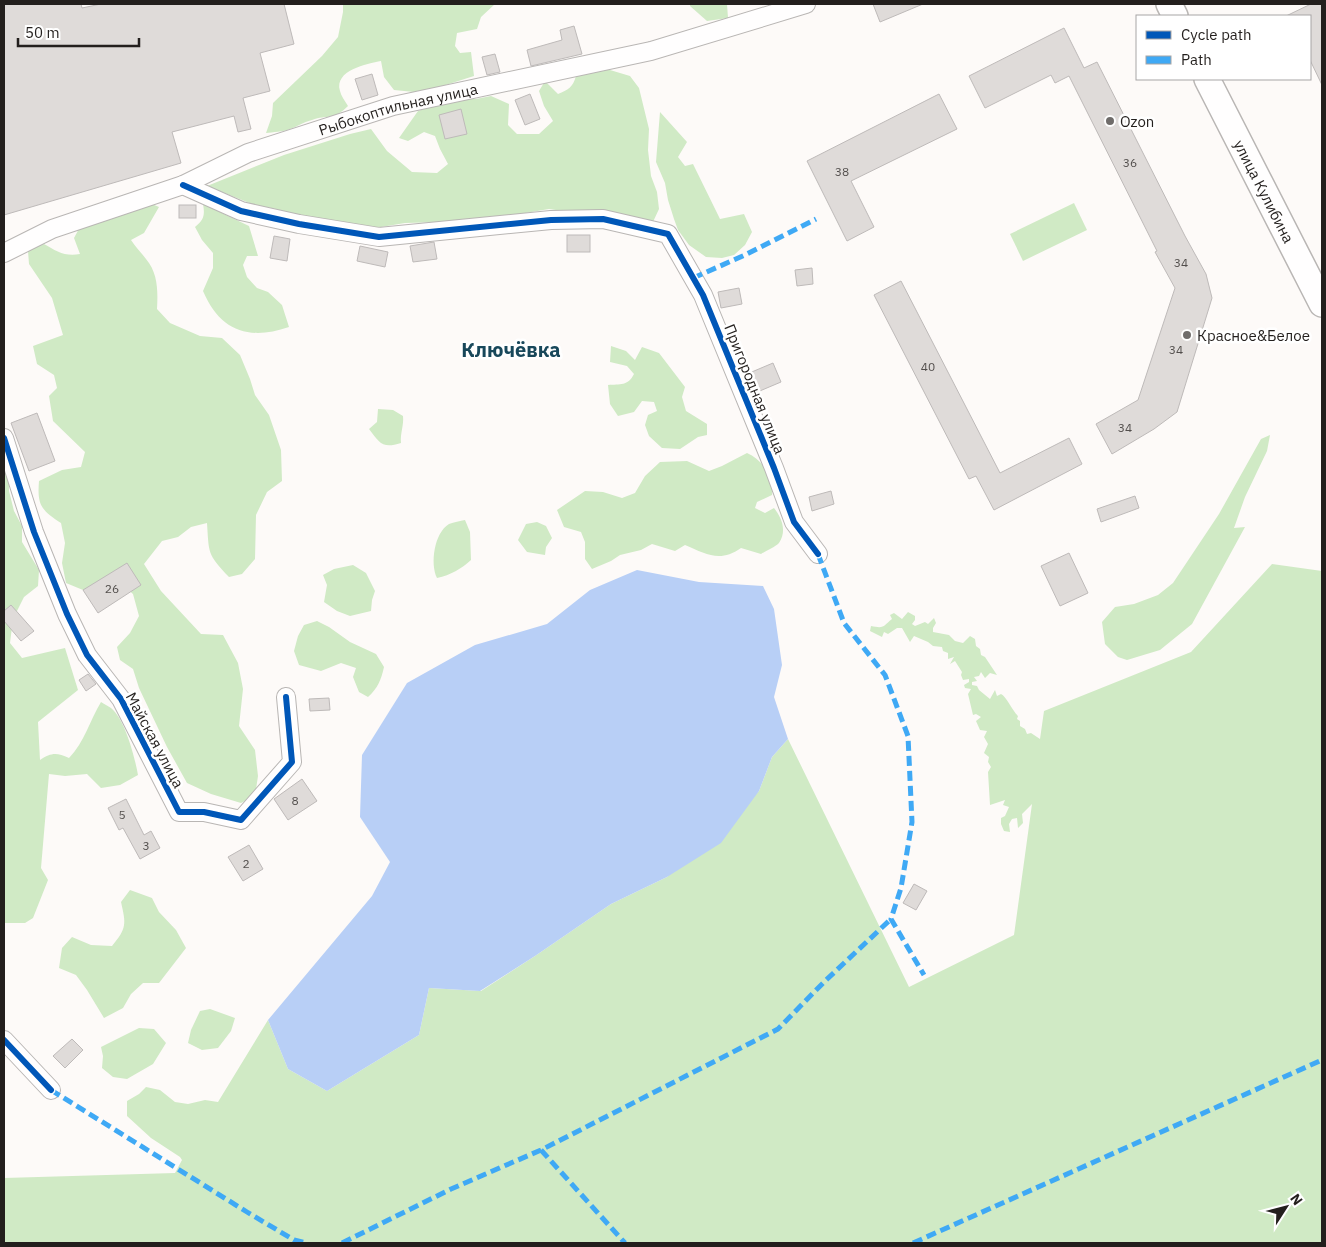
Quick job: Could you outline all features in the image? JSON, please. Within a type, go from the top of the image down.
[{"type":"main road","points":[[1168,4],[1174,15]]},
{"type":"main road","name":"улица Кулибина","points":[[1208,80],[1322,304]]},
{"type":"street","name":"Рыбокоптильная улица","points":[[4,253],[52,229],[183,185],[248,153],[393,106],[651,51],[806,4]]},
{"type":"street","name":"Пригородная улица","points":[[183,185],[241,211],[299,224],[379,237],[551,220],[603,219],[668,234],[703,295],[774,468],[794,522],[818,554]]},
{"type":"street","name":"Майская улица","points":[[4,438],[34,532],[67,614],[88,655],[121,699],[179,812],[204,812],[241,820],[292,762],[286,697]]},
{"type":"street","points":[[4,1040],[51,1090]]},
{"type":"green space","points":[[343,4],[495,4],[481,17],[477,29],[457,33],[455,46],[460,53],[471,52],[474,76],[433,89],[414,92],[394,90],[384,77],[381,61],[368,64],[353,69],[342,78],[339,84],[340,91],[348,106],[343,111],[287,130],[266,133],[272,116],[273,103],[322,56],[338,37]]},
{"type":"green space","points":[[690,4],[727,4],[728,18],[707,21]]},
{"type":"green space","points":[[595,70],[610,70],[630,76],[639,88],[649,129],[648,150],[651,176],[657,192],[659,209],[652,224],[549,209],[478,221],[405,223],[381,227],[359,227],[302,218],[276,209],[252,204],[207,186],[284,155],[371,129],[387,151],[412,172],[437,173],[448,164],[435,136],[424,132],[408,141],[399,138],[418,111],[454,99],[476,99],[491,96],[509,104],[508,125],[517,134],[539,134],[553,121],[544,106],[539,91],[545,81],[558,94],[570,88],[576,76]]},
{"type":"green space","points":[[660,112],[687,142],[678,157],[685,166],[693,164],[720,219],[744,214],[752,232],[745,245],[734,255],[722,258],[706,257],[689,245],[678,230],[668,200],[665,183],[656,162]]},
{"type":"green space","points":[[1074,203],[1087,230],[1023,261],[1010,234]]},
{"type":"green space","points":[[152,204],[159,207],[144,233],[131,240],[153,270],[157,289],[157,309],[170,323],[200,336],[222,338],[240,355],[255,395],[269,415],[281,450],[282,481],[267,492],[256,515],[255,559],[242,574],[229,577],[213,558],[210,553],[207,523],[191,527],[178,537],[162,541],[144,564],[161,591],[201,634],[223,635],[238,663],[243,689],[239,726],[255,750],[258,776],[255,796],[241,803],[211,794],[187,783],[167,747],[139,688],[133,669],[120,660],[117,647],[130,633],[139,616],[133,594],[118,581],[83,590],[66,583],[62,563],[65,543],[61,523],[45,510],[39,496],[39,481],[62,470],[81,467],[85,452],[53,421],[49,396],[57,388],[54,375],[37,364],[33,346],[63,335],[52,298],[29,264],[28,251],[44,244],[65,254],[80,254],[74,238],[81,225]]},
{"type":"green space","points":[[203,204],[249,226],[258,256],[247,256],[243,265],[247,277],[257,288],[268,292],[282,305],[289,327],[261,333],[237,329],[227,324],[210,305],[203,291],[213,268],[213,253],[202,240],[195,227],[203,217]]},
{"type":"green space","points":[[611,346],[626,351],[635,360],[642,347],[659,353],[685,387],[682,397],[686,411],[707,424],[707,435],[698,437],[680,449],[662,448],[649,436],[645,425],[648,415],[657,411],[654,402],[642,401],[634,412],[618,416],[610,404],[608,385],[629,381],[634,374],[627,366],[610,362]]},
{"type":"green space","points":[[378,409],[393,410],[403,416],[401,443],[385,445],[369,429],[377,422]]},
{"type":"green space","points":[[1270,435],[1267,451],[1245,497],[1234,528],[1245,527],[1192,624],[1160,650],[1127,660],[1118,657],[1105,644],[1102,622],[1115,607],[1134,604],[1158,595],[1173,583],[1219,514],[1261,439]]},
{"type":"green space","points":[[747,453],[758,460],[766,470],[771,482],[772,495],[757,502],[755,508],[765,513],[774,508],[783,529],[779,543],[761,554],[741,548],[726,555],[713,556],[685,545],[675,551],[652,544],[641,550],[620,555],[592,569],[585,559],[585,542],[581,532],[564,527],[557,510],[585,491],[603,492],[622,498],[635,493],[645,476],[660,462],[687,461],[709,471]]},
{"type":"green space","points":[[4,470],[9,480],[9,491],[14,511],[22,526],[22,542],[39,570],[38,586],[24,597],[13,619],[10,643],[22,658],[65,648],[78,690],[38,722],[40,760],[54,754],[69,758],[83,738],[101,702],[111,708],[121,721],[132,749],[138,775],[120,785],[101,788],[87,774],[65,776],[49,774],[41,868],[48,880],[33,918],[25,923],[4,923]]},
{"type":"green space","points":[[465,520],[470,532],[471,560],[456,571],[437,578],[434,557],[440,534],[449,524]]},
{"type":"green space","points":[[537,522],[546,526],[552,538],[546,547],[545,555],[527,552],[518,540],[526,524]]},
{"type":"green space","points":[[1272,564],[1322,571],[1322,1243],[4,1243],[4,1178],[175,1173],[182,1160],[180,1157],[151,1138],[127,1116],[127,1101],[146,1087],[160,1090],[175,1102],[188,1104],[205,1100],[218,1102],[268,1020],[288,1069],[327,1091],[419,1035],[429,988],[481,991],[611,904],[667,877],[759,791],[772,757],[788,739],[909,987],[1014,935],[1032,804],[1022,814],[1023,823],[1018,828],[1017,818],[1012,819],[1009,824],[1010,832],[1004,831],[1001,818],[1005,816],[1009,807],[1003,805],[1005,800],[990,805],[988,772],[991,767],[988,762],[989,757],[984,753],[988,744],[984,737],[987,731],[980,730],[976,721],[981,717],[976,714],[973,715],[968,694],[971,689],[965,688],[964,685],[969,682],[969,679],[963,680],[962,672],[955,661],[950,664],[954,657],[948,659],[948,653],[943,651],[942,647],[933,646],[914,636],[910,642],[902,628],[897,628],[888,634],[884,632],[882,637],[870,631],[871,626],[883,626],[892,619],[890,615],[894,613],[902,619],[908,612],[915,616],[912,624],[915,626],[925,622],[928,624],[934,618],[936,623],[933,632],[949,635],[955,641],[963,643],[970,636],[975,639],[976,646],[980,649],[981,655],[985,657],[997,675],[990,673],[985,678],[981,672],[979,676],[974,677],[977,681],[972,682],[972,685],[977,686],[990,699],[995,690],[997,696],[1003,695],[1018,716],[1017,719],[1020,721],[1020,726],[1025,729],[1027,734],[1031,733],[1040,739],[1044,711],[1191,652]]},
{"type":"green space","points":[[353,565],[366,573],[375,591],[371,611],[350,616],[337,611],[324,602],[327,585],[323,575],[334,569]]},
{"type":"green space","points":[[317,621],[350,642],[376,654],[384,667],[379,684],[368,697],[359,692],[353,677],[356,668],[341,663],[321,671],[299,665],[294,651],[298,636],[304,625]]},
{"type":"green space","points":[[130,890],[152,898],[159,912],[176,930],[186,948],[159,983],[143,983],[131,994],[123,1008],[104,1018],[76,975],[59,968],[62,948],[72,937],[91,945],[112,946],[123,930],[124,916],[121,902]]},
{"type":"green space","points":[[210,1009],[235,1018],[231,1031],[218,1048],[202,1050],[188,1043],[191,1030],[200,1011]]},
{"type":"green space","points":[[139,1028],[154,1029],[166,1043],[153,1064],[127,1079],[113,1077],[102,1068],[103,1056],[101,1047]]},
{"type":"water","points":[[637,570],[699,582],[763,586],[774,609],[782,665],[774,697],[788,739],[772,757],[759,791],[721,843],[667,877],[611,904],[480,991],[429,988],[419,1035],[327,1091],[288,1069],[268,1020],[372,896],[390,862],[360,817],[362,755],[407,683],[475,645],[547,624],[590,590]]},
{"type":"building","points":[[4,4],[81,4],[82,8],[101,4],[284,4],[294,44],[260,53],[270,91],[243,98],[251,129],[238,132],[234,116],[172,132],[181,163],[4,215]]},
{"type":"building","points":[[873,4],[923,4],[880,22]]},
{"type":"building","points":[[1311,4],[1322,4],[1322,85],[1311,62],[1311,15],[1288,15]]},
{"type":"building","points":[[574,26],[582,54],[531,66],[527,50],[562,40],[560,30]]},
{"type":"building","points":[[1064,28],[1084,68],[1097,62],[1206,274],[1212,298],[1177,412],[1154,429],[1112,454],[1096,424],[1138,400],[1175,288],[1155,252],[1157,251],[1069,76],[1055,83],[1051,75],[985,108],[969,76]]},
{"type":"building","points":[[495,54],[500,72],[487,75],[482,57]]},
{"type":"building","points":[[372,74],[378,95],[362,100],[355,79]]},
{"type":"building","points":[[530,94],[540,119],[525,125],[515,100]]},
{"type":"building","points":[[939,94],[957,129],[851,181],[874,227],[847,241],[807,161]]},
{"type":"building","points":[[461,109],[467,134],[445,139],[439,115]]},
{"type":"building","points":[[179,205],[196,205],[196,218],[179,218]]},
{"type":"building","points":[[567,235],[590,235],[590,252],[567,252]]},
{"type":"building","points":[[274,236],[290,239],[287,261],[270,258]]},
{"type":"building","points":[[434,242],[437,259],[413,262],[410,246]]},
{"type":"building","points":[[360,246],[388,252],[385,267],[357,261]]},
{"type":"building","points":[[812,268],[813,284],[797,286],[795,270]]},
{"type":"building","points":[[901,281],[1000,473],[1069,438],[1082,464],[994,510],[976,476],[969,479],[874,295]]},
{"type":"building","points":[[739,288],[742,304],[721,308],[718,292]]},
{"type":"building","points":[[773,363],[781,382],[755,393],[747,374]]},
{"type":"building","points":[[37,413],[55,461],[29,471],[11,423]]},
{"type":"building","points":[[831,491],[834,504],[812,511],[809,497]]},
{"type":"building","points":[[1135,496],[1139,508],[1101,522],[1097,509]]},
{"type":"building","points":[[1069,553],[1088,593],[1060,606],[1041,566]]},
{"type":"building","points":[[127,563],[141,585],[98,613],[83,590]]},
{"type":"building","points":[[11,605],[34,631],[21,641],[4,621],[4,611]]},
{"type":"building","points":[[88,674],[96,684],[86,691],[79,680]]},
{"type":"building","points":[[329,698],[330,710],[310,711],[309,699]]},
{"type":"building","points":[[302,779],[317,801],[288,820],[274,799]]},
{"type":"building","points":[[126,799],[144,835],[151,831],[160,848],[140,859],[123,828],[119,830],[108,808]]},
{"type":"building","points":[[249,845],[263,869],[243,881],[228,857]]},
{"type":"building","points":[[914,884],[927,891],[916,910],[903,903]]},
{"type":"building","points":[[72,1039],[83,1050],[65,1068],[53,1056]]},
{"type":"marked path","points":[[693,278],[745,255],[816,219]]},
{"type":"marked path","points":[[818,554],[844,623],[885,675],[908,736],[912,822],[901,888],[891,919],[924,975]]},
{"type":"marked path","points":[[342,1243],[451,1189],[541,1150],[778,1029],[824,982],[891,919]]},
{"type":"marked path","points":[[913,1243],[1322,1060]]},
{"type":"marked path","points":[[51,1090],[247,1212],[294,1240],[306,1243]]},
{"type":"marked path","points":[[541,1150],[625,1243]]},
{"type":"cycle path","points":[[183,185],[241,211],[299,224],[379,237],[551,220],[603,219],[668,234],[703,295],[774,468],[794,522],[818,554]]},
{"type":"cycle path","points":[[4,438],[34,532],[67,614],[87,655],[121,699],[179,812],[204,812],[241,820],[292,762],[286,697]]},
{"type":"cycle path","points":[[4,1040],[51,1090]]},
{"type":"place","name":"Ozon","points":[[1110,121]]},
{"type":"place","name":"Красное&Белое","points":[[1187,335]]},
{"type":"district","name":"Ключёвка","points":[[511,349]]}]
